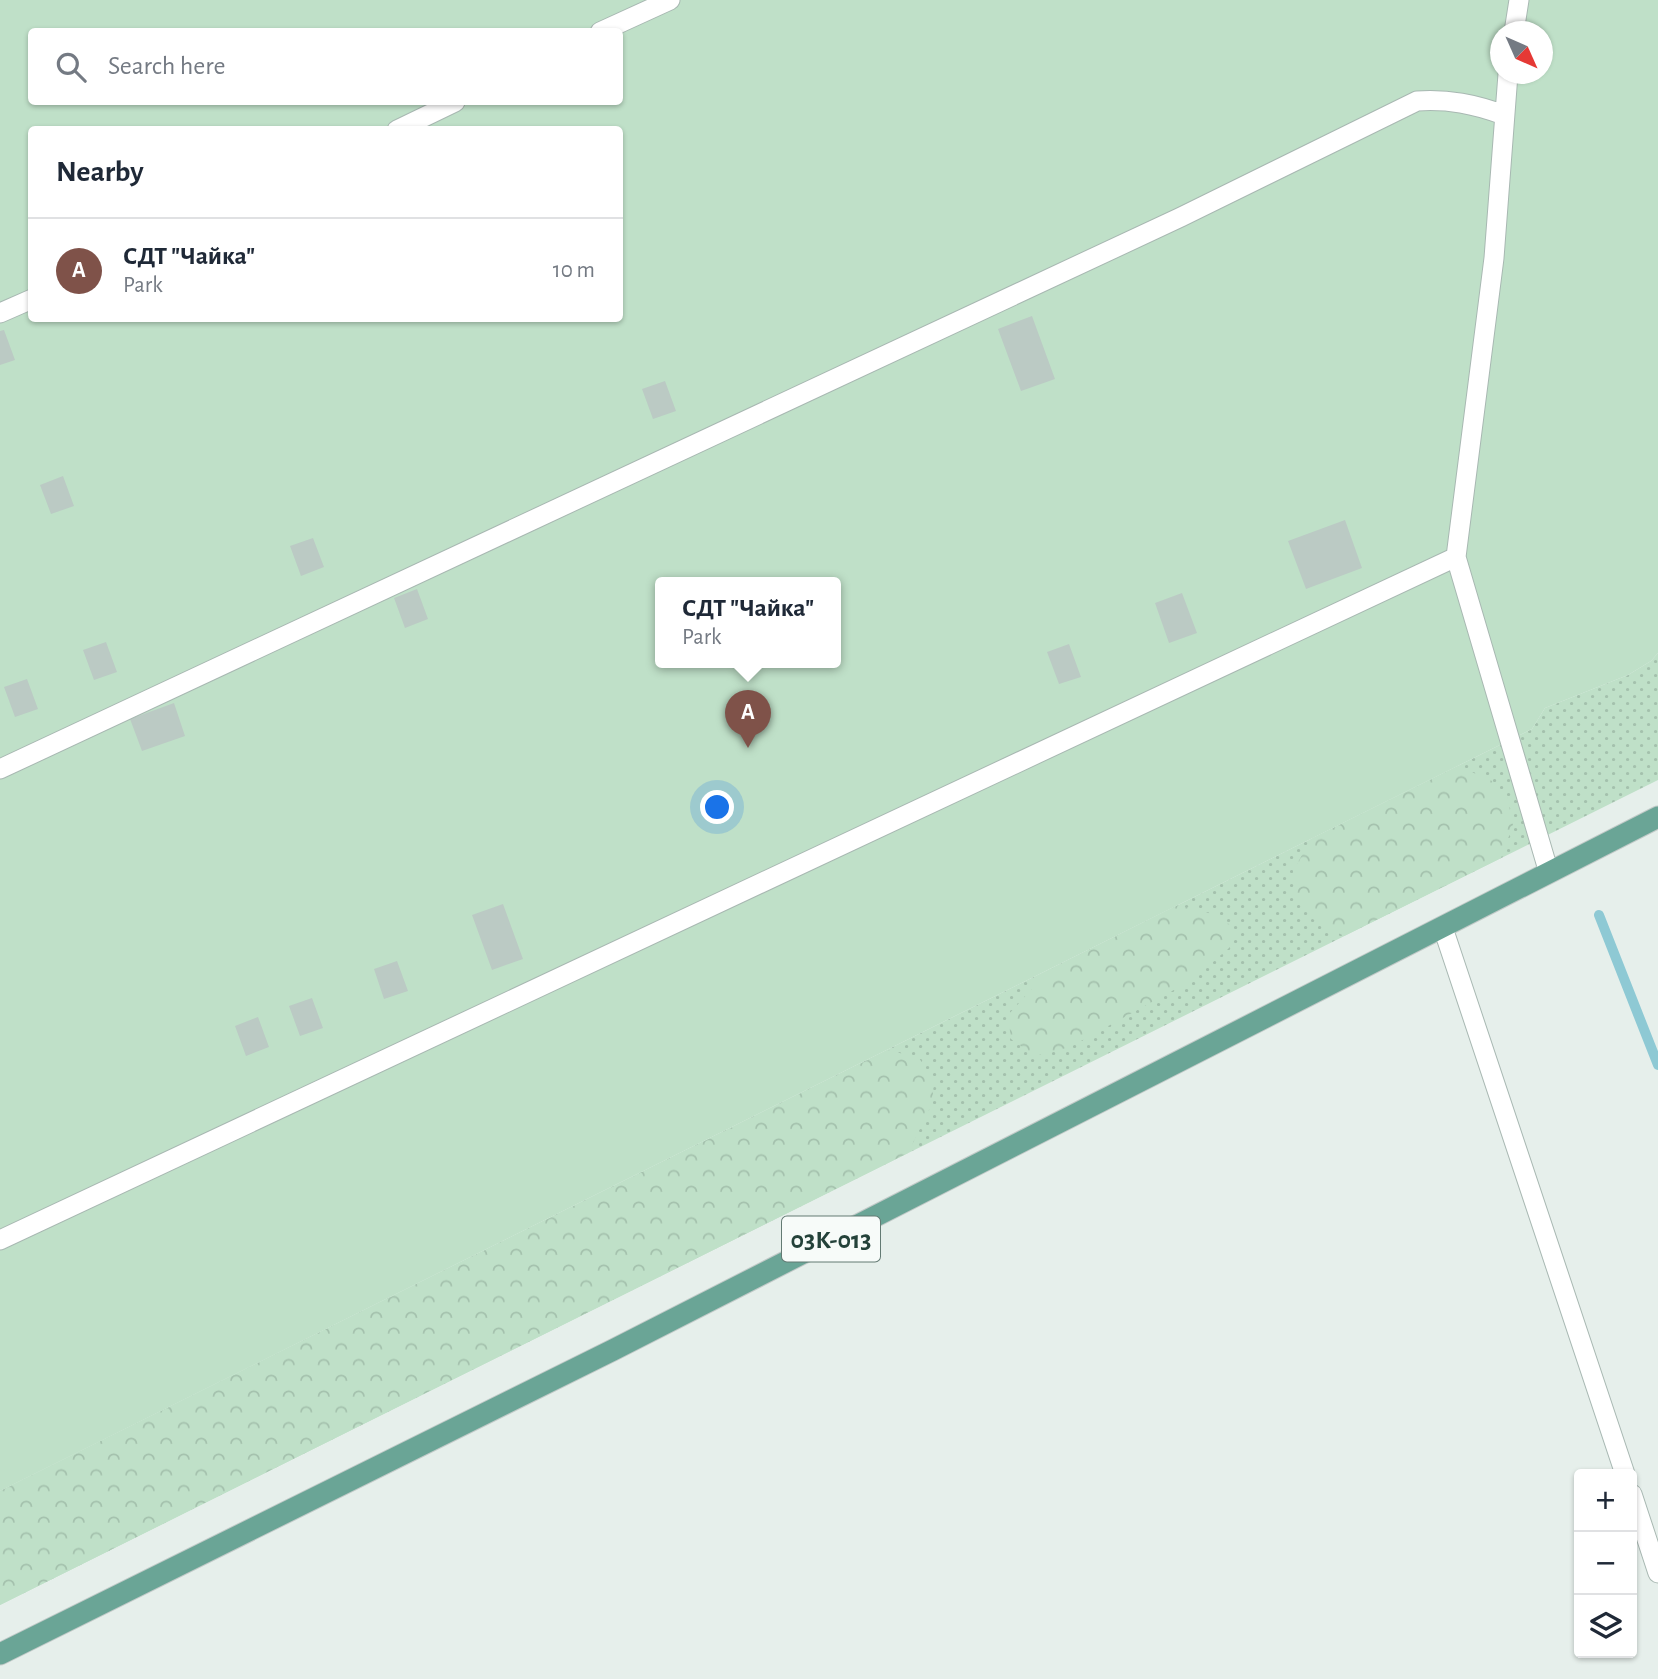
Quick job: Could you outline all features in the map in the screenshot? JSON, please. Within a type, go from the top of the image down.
[{"type":"main road","name":"03К-013","points":[[0,1654],[613,1350],[1658,817]]},
{"type":"lane","points":[[609,28],[670,0]]},
{"type":"lane","points":[[1516,21],[1519,0]]},
{"type":"lane","points":[[1507,84],[1494,258],[1455,557],[1549,873]]},
{"type":"lane","points":[[0,769],[1168,223],[1417,102],[1443,100],[1475,104],[1504,115]]},
{"type":"lane","points":[[405,126],[449,105]]},
{"type":"lane","points":[[0,313],[28,301]]},
{"type":"lane","points":[[0,1240],[1455,557]]},
{"type":"lane","points":[[1443,928],[1623,1469]]},
{"type":"lane","points":[[1637,1509],[1658,1573]]},
{"type":"green space","points":[[0,0],[1658,0],[1658,653],[1651,661],[1628,675],[1545,708],[1532,729],[0,1491]]},
{"type":"green space","points":[[1658,653],[1658,780],[0,1605],[0,1491],[1532,729],[1545,708],[1628,675],[1651,661]]},
{"type":"green space","points":[[1458,766],[1492,781],[1507,796],[1513,825],[1501,858],[1344,936],[1313,919],[1296,896],[1293,871],[1311,839]]},
{"type":"green space","points":[[1178,905],[1216,915],[1233,927],[1229,948],[1192,980],[1070,1047],[1035,1056],[1011,1039],[1008,1015],[1049,970]]},
{"type":"green space","points":[[888,1050],[919,1058],[934,1081],[932,1104],[908,1153],[0,1605],[0,1491]]},
{"type":"building","points":[[1032,316],[1055,379],[1021,391],[998,329]]},
{"type":"building","points":[[4,330],[15,360],[0,365],[0,331]]},
{"type":"building","points":[[665,381],[676,411],[653,419],[642,389]]},
{"type":"building","points":[[63,476],[74,506],[51,514],[40,485]]},
{"type":"building","points":[[1345,520],[1362,568],[1306,589],[1288,541]]},
{"type":"building","points":[[313,538],[324,567],[301,576],[290,546]]},
{"type":"building","points":[[417,589],[428,619],[405,628],[394,598]]},
{"type":"building","points":[[1182,593],[1197,633],[1169,643],[1155,603]]},
{"type":"building","points":[[106,642],[117,672],[94,680],[83,650]]},
{"type":"building","points":[[1069,644],[1081,677],[1059,684],[1047,652]]},
{"type":"building","points":[[27,679],[38,709],[15,717],[4,687]]},
{"type":"building","points":[[174,703],[185,736],[142,751],[130,719]]},
{"type":"building","points":[[503,904],[523,959],[492,970],[472,915]]},
{"type":"building","points":[[397,961],[408,991],[384,999],[374,969]]},
{"type":"building","points":[[312,998],[323,1028],[300,1036],[289,1006]]},
{"type":"building","points":[[258,1017],[269,1047],[246,1056],[235,1026]]},
{"type":"waterway","points":[[1599,915],[1658,1065]]},
{"type":"place","name":"СДТ \"Чайка\"","points":[[748,748]]}]
